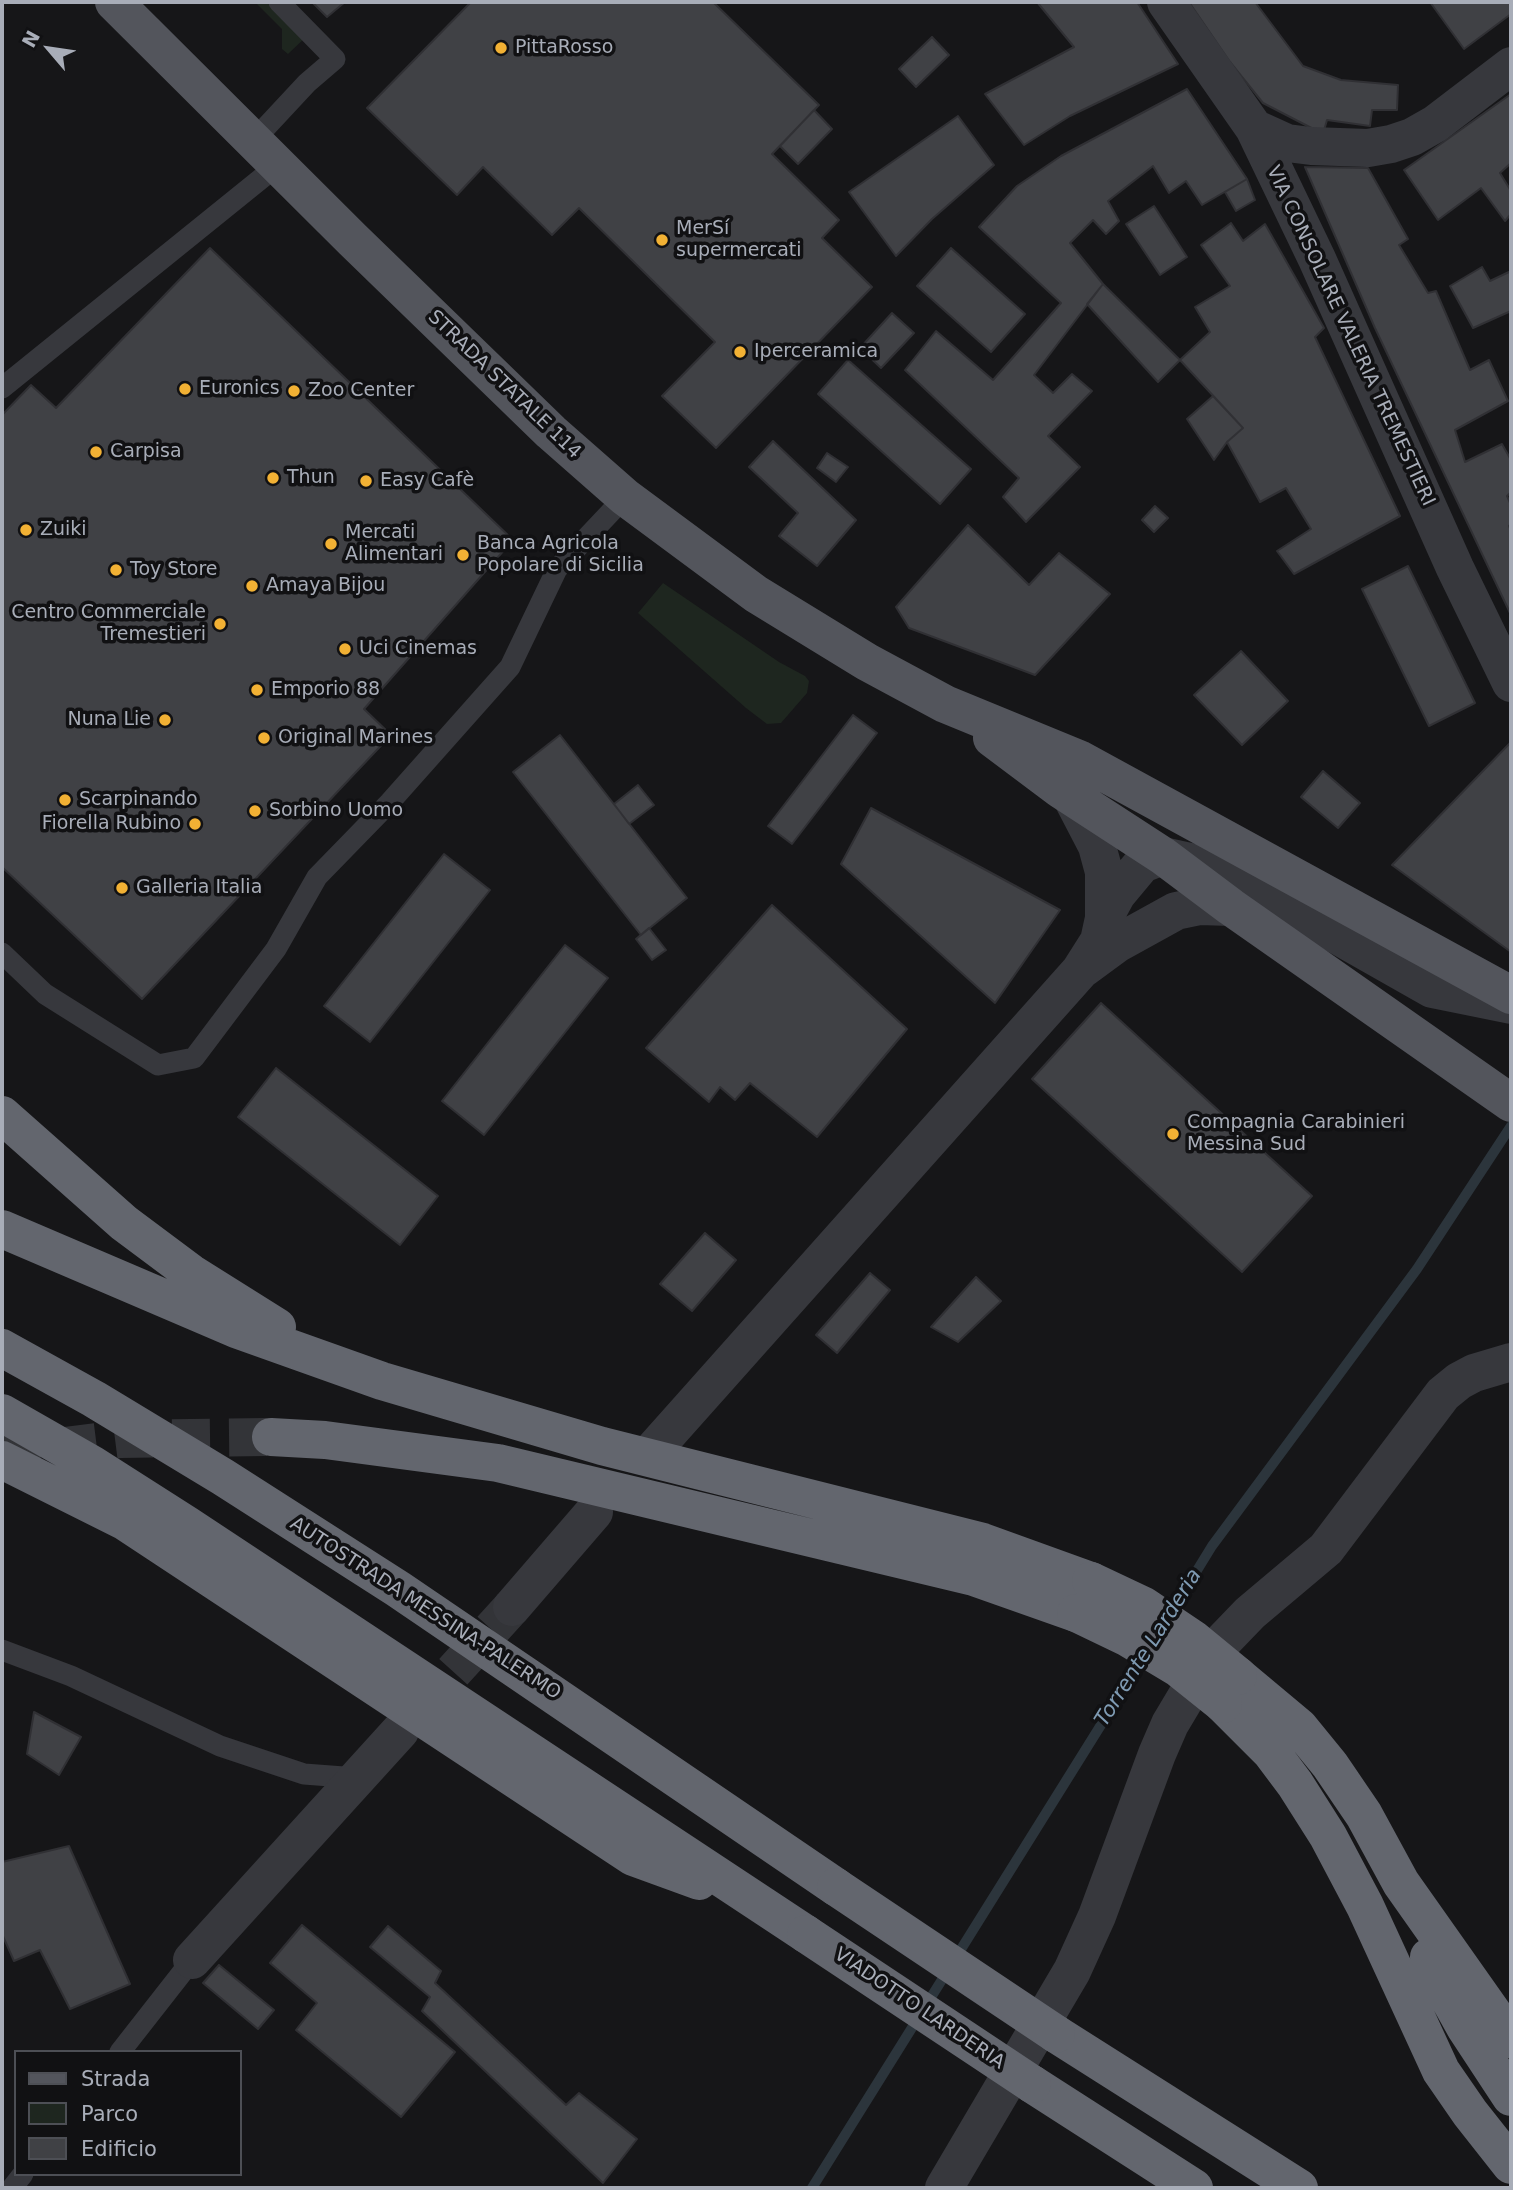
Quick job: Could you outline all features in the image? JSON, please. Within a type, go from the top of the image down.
[{"type":"highway","points":[[2,1115],[106,1207],[160,1250],[191,1273],[335,1364]]},
{"type":"highway","points":[[2,1229],[199,1314],[393,1384],[602,1446],[984,1542],[1084,1597]]},
{"type":"highway","name":"AUTOSTRADA MESSINA-PALERMO","points":[[2,1349],[94,1399],[223,1477],[398,1589],[1056,2034],[1299,2188]]},
{"type":"highway","points":[[2,1413],[93,1465],[187,1525],[758,1902]]},
{"type":"highway","points":[[271,1437],[325,1440],[498,1463],[974,1577],[1144,1606],[1193,1639],[1296,1784],[1328,1836],[1365,1906],[1441,2071],[1511,2165]]},
{"type":"highway","points":[[2,1460],[53,1483],[124,1521],[633,1857],[758,1902]]},
{"type":"highway","points":[[1231,1690],[1298,1727],[1330,1765],[1364,1815],[1401,1883],[1511,2039]]},
{"type":"highway","points":[[1401,1883],[1436,1975],[1465,2027],[1511,2097]]},
{"type":"highway","name":"VIADOTTO LARDERIA","points":[[758,1902],[1032,2084],[1195,2188]]},
{"type":"main road","name":"STRADA STATALE 114","points":[[114,2],[551,432],[625,497],[756,594],[867,662],[945,704]]},
{"type":"main road","points":[[945,704],[1071,796],[1163,856],[1231,907],[1511,1103]]},
{"type":"main road","points":[[945,704],[1079,759],[1511,995]]},
{"type":"street","name":"VIA CONSOLARE VALERIA TREMESTIERI","points":[[1166,2],[1254,128],[1317,259],[1455,568],[1511,683]]},
{"type":"street","points":[[1254,128],[1287,143],[1311,146],[1368,148],[1391,144],[1412,137],[1435,124],[1511,66]]},
{"type":"street","points":[[1071,796],[1097,846],[1104,872],[1111,930]]},
{"type":"street","points":[[654,1449],[1080,971],[1111,930],[1140,910],[1163,856],[1173,811]]},
{"type":"street","points":[[1163,856],[1209,866],[1245,883],[1432,989],[1511,1005]]},
{"type":"street","points":[[1111,930],[1200,906],[1231,907]]},
{"type":"street","points":[[944,2188],[1072,1971],[1097,1916],[1170,1724],[1204,1668],[1224,1640],[1250,1613],[1326,1549],[1443,1394],[1474,1373],[1511,1362]]},
{"type":"street","points":[[512,1607],[594,1512]]},
{"type":"street","points":[[192,1960],[400,1731]]},
{"type":"lane","points":[[2,388],[266,153],[307,83],[334,59],[279,2]]},
{"type":"lane","points":[[2,953],[45,994],[158,1065],[194,1058],[276,949],[317,877],[390,802],[510,667],[557,569],[625,497]]},
{"type":"lane","points":[[2,1650],[71,1676],[220,1746],[304,1774],[357,1778]]},
{"type":"lane","points":[[122,2050],[192,1960]]},
{"type":"green space","points":[[255,2],[274,2],[307,36],[288,54],[282,49],[282,29]]},
{"type":"green space","points":[[663,583],[779,662],[805,676],[809,681],[807,693],[781,723],[767,724],[746,708],[638,613]]},
{"type":"building","points":[[312,2],[345,2],[327,17]]},
{"type":"building","points":[[471,2],[713,2],[819,105],[772,154],[839,220],[822,238],[872,287],[716,448],[662,396],[715,342],[579,208],[552,235],[483,167],[457,195],[367,108]]},
{"type":"building","points":[[1037,2],[1137,2],[1178,64],[1070,116],[1024,145],[985,94],[1074,47]]},
{"type":"building","points":[[1189,2],[1255,2],[1303,66],[1341,80],[1398,85],[1397,110],[1372,110],[1370,126],[1327,120],[1323,134],[1263,103],[1230,62]]},
{"type":"building","points":[[1430,2],[1511,2],[1511,14],[1464,49]]},
{"type":"building","points":[[932,37],[949,55],[916,87],[899,69]]},
{"type":"building","points":[[1187,89],[1247,179],[1202,205],[1186,181],[1169,193],[1153,166],[1108,201],[1119,221],[1106,234],[1093,220],[1070,243],[1103,284],[1034,375],[1053,393],[1072,374],[1092,391],[1048,436],[1080,467],[1026,522],[1003,497],[1019,478],[905,370],[936,331],[993,380],[1061,303],[979,227],[1017,186],[1061,156]]},
{"type":"building","points":[[1511,94],[1511,163],[1500,173],[1511,191],[1511,214],[1505,221],[1481,188],[1438,220],[1404,170]]},
{"type":"building","points":[[814,110],[832,129],[798,164],[780,146]]},
{"type":"building","points":[[958,116],[994,165],[932,219],[896,256],[849,192]]},
{"type":"building","points":[[1305,167],[1368,168],[1408,239],[1399,245],[1428,293],[1436,291],[1470,370],[1489,360],[1508,401],[1455,430],[1465,462],[1502,444],[1511,460],[1511,492],[1507,496],[1511,505],[1511,615],[1375,328]]},
{"type":"building","points":[[1247,179],[1255,200],[1236,211],[1225,192]]},
{"type":"building","points":[[1154,206],[1187,257],[1160,275],[1126,224]]},
{"type":"building","points":[[1231,223],[1243,241],[1265,224],[1324,328],[1315,337],[1400,516],[1294,574],[1277,551],[1311,529],[1286,488],[1260,502],[1227,442],[1243,428],[1180,360],[1210,332],[1195,307],[1230,286],[1201,245]]},
{"type":"building","name":"Centro Commerciale Tremestieri","points":[[210,248],[513,540],[364,709],[391,735],[142,999],[2,867],[2,415],[31,385],[56,408]]},
{"type":"building","points":[[951,248],[1025,314],[991,352],[917,286]]},
{"type":"building","points":[[1482,267],[1490,281],[1511,271],[1511,311],[1473,328],[1450,286]]},
{"type":"building","points":[[1103,284],[1180,360],[1158,382],[1087,304]]},
{"type":"building","points":[[892,313],[914,333],[881,368],[860,348]]},
{"type":"building","points":[[848,360],[971,469],[940,504],[818,394]]},
{"type":"building","points":[[1213,396],[1243,428],[1227,442],[1214,460],[1187,419]]},
{"type":"building","points":[[773,441],[856,520],[817,566],[779,536],[798,513],[749,467]]},
{"type":"building","points":[[827,453],[848,467],[836,482],[817,468]]},
{"type":"building","points":[[1155,506],[1168,518],[1154,532],[1142,520]]},
{"type":"building","points":[[968,525],[1029,585],[1059,553],[1110,594],[1035,675],[909,628],[896,607]]},
{"type":"building","points":[[1408,566],[1475,703],[1429,726],[1362,589]]},
{"type":"building","points":[[1241,651],[1288,701],[1242,745],[1194,695]]},
{"type":"building","points":[[853,715],[877,733],[792,844],[768,826]]},
{"type":"building","points":[[560,735],[687,898],[641,935],[513,772]]},
{"type":"building","points":[[1511,742],[1511,952],[1392,865]]},
{"type":"building","points":[[1323,771],[1360,803],[1338,828],[1301,797]]},
{"type":"building","points":[[638,785],[654,805],[629,824],[614,804]]},
{"type":"building","points":[[871,808],[1060,910],[995,1003],[841,864]]},
{"type":"building","points":[[444,854],[490,890],[370,1042],[324,1006]]},
{"type":"building","points":[[772,905],[907,1029],[817,1137],[750,1083],[735,1100],[720,1087],[709,1102],[646,1048]]},
{"type":"building","points":[[649,928],[666,950],[652,960],[636,939]]},
{"type":"building","points":[[565,945],[608,978],[484,1135],[442,1101]]},
{"type":"building","points":[[1101,1003],[1312,1196],[1242,1272],[1032,1079]]},
{"type":"building","points":[[276,1068],[438,1196],[400,1245],[238,1117]]},
{"type":"building","points":[[705,1233],[736,1260],[692,1311],[660,1284]]},
{"type":"building","points":[[870,1273],[890,1290],[837,1353],[816,1335]]},
{"type":"building","points":[[976,1277],[1001,1301],[958,1342],[931,1327]]},
{"type":"building","points":[[34,1712],[81,1737],[59,1775],[27,1754]]},
{"type":"building","points":[[69,1846],[130,1984],[70,2009],[40,1950],[14,1961],[2,1934],[2,1862]]},
{"type":"building","points":[[302,1925],[455,2052],[401,2117],[296,2030],[317,2003],[270,1963]]},
{"type":"building","points":[[388,1926],[441,1971],[435,1983],[566,2105],[579,2093],[637,2139],[603,2183],[422,2011],[430,1997],[370,1947]]},
{"type":"building","points":[[219,1965],[274,2010],[258,2029],[203,1983]]},
{"type":"waterway","name":"Torrente Larderia","points":[[1169,1616],[1212,1546],[1417,1269],[1511,1126]]},
{"type":"waterway","name":"Torrente Larderia","points":[[812,2188],[1144,1656]]},
{"type":"tunnel","points":[[2,1454],[120,1439],[271,1437]]},
{"type":"tunnel","points":[[415,1714],[512,1607]]},
{"type":"place","name":"PittaRosso","points":[[501,48]]},
{"type":"place","name":"MerSí supermercati","points":[[662,240]]},
{"type":"place","name":"Iperceramica","points":[[740,352]]},
{"type":"place","name":"Euronics","points":[[185,389]]},
{"type":"place","name":"Zoo Center","points":[[294,391]]},
{"type":"place","name":"Carpisa","points":[[96,452]]},
{"type":"place","name":"Thun","points":[[273,478]]},
{"type":"place","name":"Easy Cafè","points":[[366,481]]},
{"type":"place","name":"Zuiki","points":[[26,530]]},
{"type":"place","name":"Mercati Alimentari","points":[[331,544]]},
{"type":"place","name":"Banca Agricola Popolare di Sicilia","points":[[463,555]]},
{"type":"place","name":"Toy Store","points":[[116,570]]},
{"type":"place","name":"Amaya Bijou","points":[[252,586]]},
{"type":"place","name":"Centro Commerciale Tremestieri","points":[[220,624]]},
{"type":"place","name":"Uci Cinemas","points":[[345,649]]},
{"type":"place","name":"Emporio 88","points":[[257,690]]},
{"type":"place","name":"Nuna Lie","points":[[165,720]]},
{"type":"place","name":"Original Marines","points":[[264,738]]},
{"type":"place","name":"Scarpinando","points":[[65,800]]},
{"type":"place","name":"Sorbino Uomo","points":[[255,811]]},
{"type":"place","name":"Fiorella Rubino","points":[[195,824]]},
{"type":"place","name":"Galleria Italia","points":[[122,888]]},
{"type":"place","name":"Compagnia Carabinieri Messina Sud","points":[[1173,1134]]}]
